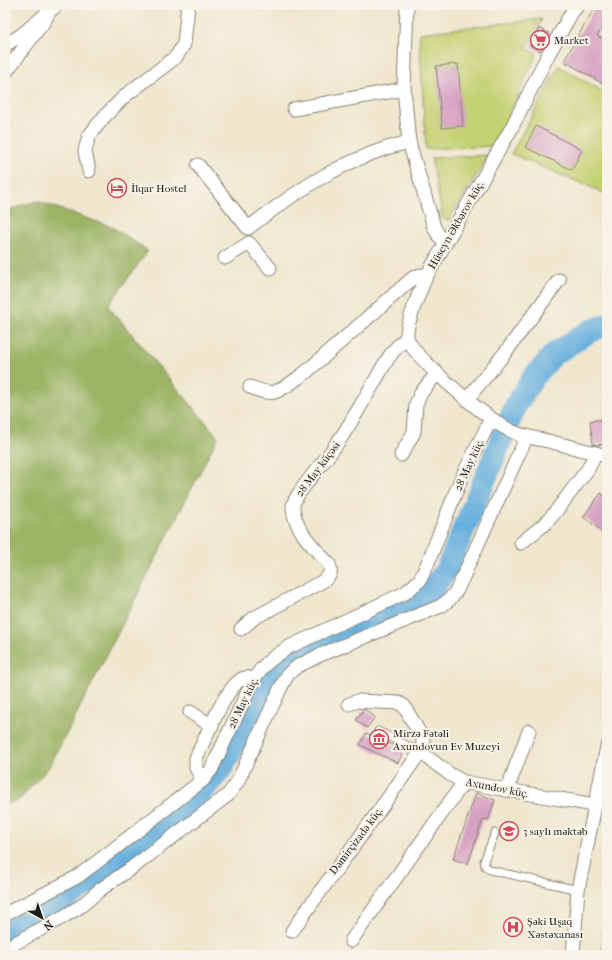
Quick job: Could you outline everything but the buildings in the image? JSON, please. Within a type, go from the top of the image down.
[{"type":"street","points":[[89,171],[85,151],[89,136],[104,117],[126,95],[176,57],[184,44],[188,5]]},
{"type":"street","points":[[406,5],[404,89],[409,142],[434,227],[446,242]]},
{"type":"street","name":"Hüseyn Əkbərov küç.","points":[[407,338],[407,331],[420,290],[426,277],[511,129],[549,53],[572,12],[578,5]]},
{"type":"street","points":[[5,45],[20,36],[53,8]]},
{"type":"street","points":[[5,73],[53,8]]},
{"type":"street","points":[[294,109],[404,89]]},
{"type":"street","points":[[248,228],[304,187],[335,170],[386,148],[409,142]]},
{"type":"street","points":[[198,165],[248,228],[249,243],[270,268]]},
{"type":"street","points":[[224,258],[249,243]]},
{"type":"street","points":[[250,388],[265,392],[274,392],[287,385],[305,373],[413,278],[420,275],[426,277]]},
{"type":"street","points":[[467,399],[505,353],[558,280]]},
{"type":"street","points":[[407,338],[418,355],[437,373],[495,421],[523,435],[602,454],[588,469],[546,523],[522,543]]},
{"type":"street","name":"28 May küçəsi","points":[[241,629],[254,618],[323,581],[329,576],[331,570],[329,564],[303,534],[295,519],[293,506],[296,498],[341,438],[393,351],[407,338]]},
{"type":"street","points":[[401,455],[414,432],[416,404],[421,393],[437,373]]},
{"type":"street","name":"28 May küç.","points":[[5,914],[77,877],[204,780],[211,770],[254,679],[272,657],[289,647],[406,593],[420,580],[461,479],[495,421]]},
{"type":"street","points":[[5,951],[10,946],[81,906],[101,888],[139,862],[228,795],[238,781],[288,674],[298,666],[320,654],[441,606],[450,599],[457,590],[523,435]]},
{"type":"street","points":[[204,780],[196,768],[196,758],[228,693],[238,681],[246,677],[254,679]]},
{"type":"street","points":[[349,704],[358,701],[394,702],[404,706],[423,739],[423,745],[420,752]]},
{"type":"street","points":[[190,712],[212,726]]},
{"type":"street","points":[[507,790],[529,731]]},
{"type":"street","points":[[573,955],[578,890],[607,747]]},
{"type":"street","name":"Axundov küç.","points":[[420,752],[451,775],[464,782],[595,805]]},
{"type":"street","name":"Dəmirçizadə küç.","points":[[292,931],[420,752]]},
{"type":"street","points":[[351,941],[464,782]]},
{"type":"lane","points":[[378,731],[420,752]]},
{"type":"lane","points":[[495,833],[484,860],[485,866],[490,870],[578,890]]},
{"type":"green space","points":[[542,19],[526,48],[537,53],[495,146],[426,149],[419,33]]},
{"type":"green space","points":[[559,66],[607,94],[607,194],[511,154]]},
{"type":"green space","points":[[489,155],[448,221],[443,219],[431,158]]},
{"type":"green space","points":[[37,201],[112,227],[148,251],[108,306],[218,437],[50,766],[18,801],[5,804],[5,211]]},
{"type":"green space","points":[[607,813],[607,955],[602,955]]},
{"type":"waterway","points":[[5,934],[56,905],[104,872],[160,829],[198,796],[222,768],[276,671],[307,648],[414,603],[430,592],[447,569],[516,405],[533,378],[554,354],[590,331],[607,325]]},
{"type":"place","name":"Market","points":[[540,40]]},
{"type":"place","name":"İlqar Hostel","points":[[117,188]]},
{"type":"place","name":"Mirzə Fətəli Axundovun Ev Muzeyi","points":[[379,739]]},
{"type":"place","name":"3 saylı məktəb","points":[[509,831]]},
{"type":"place","name":"Şəki Uşaq Xəstəxanası","points":[[513,927]]}]
